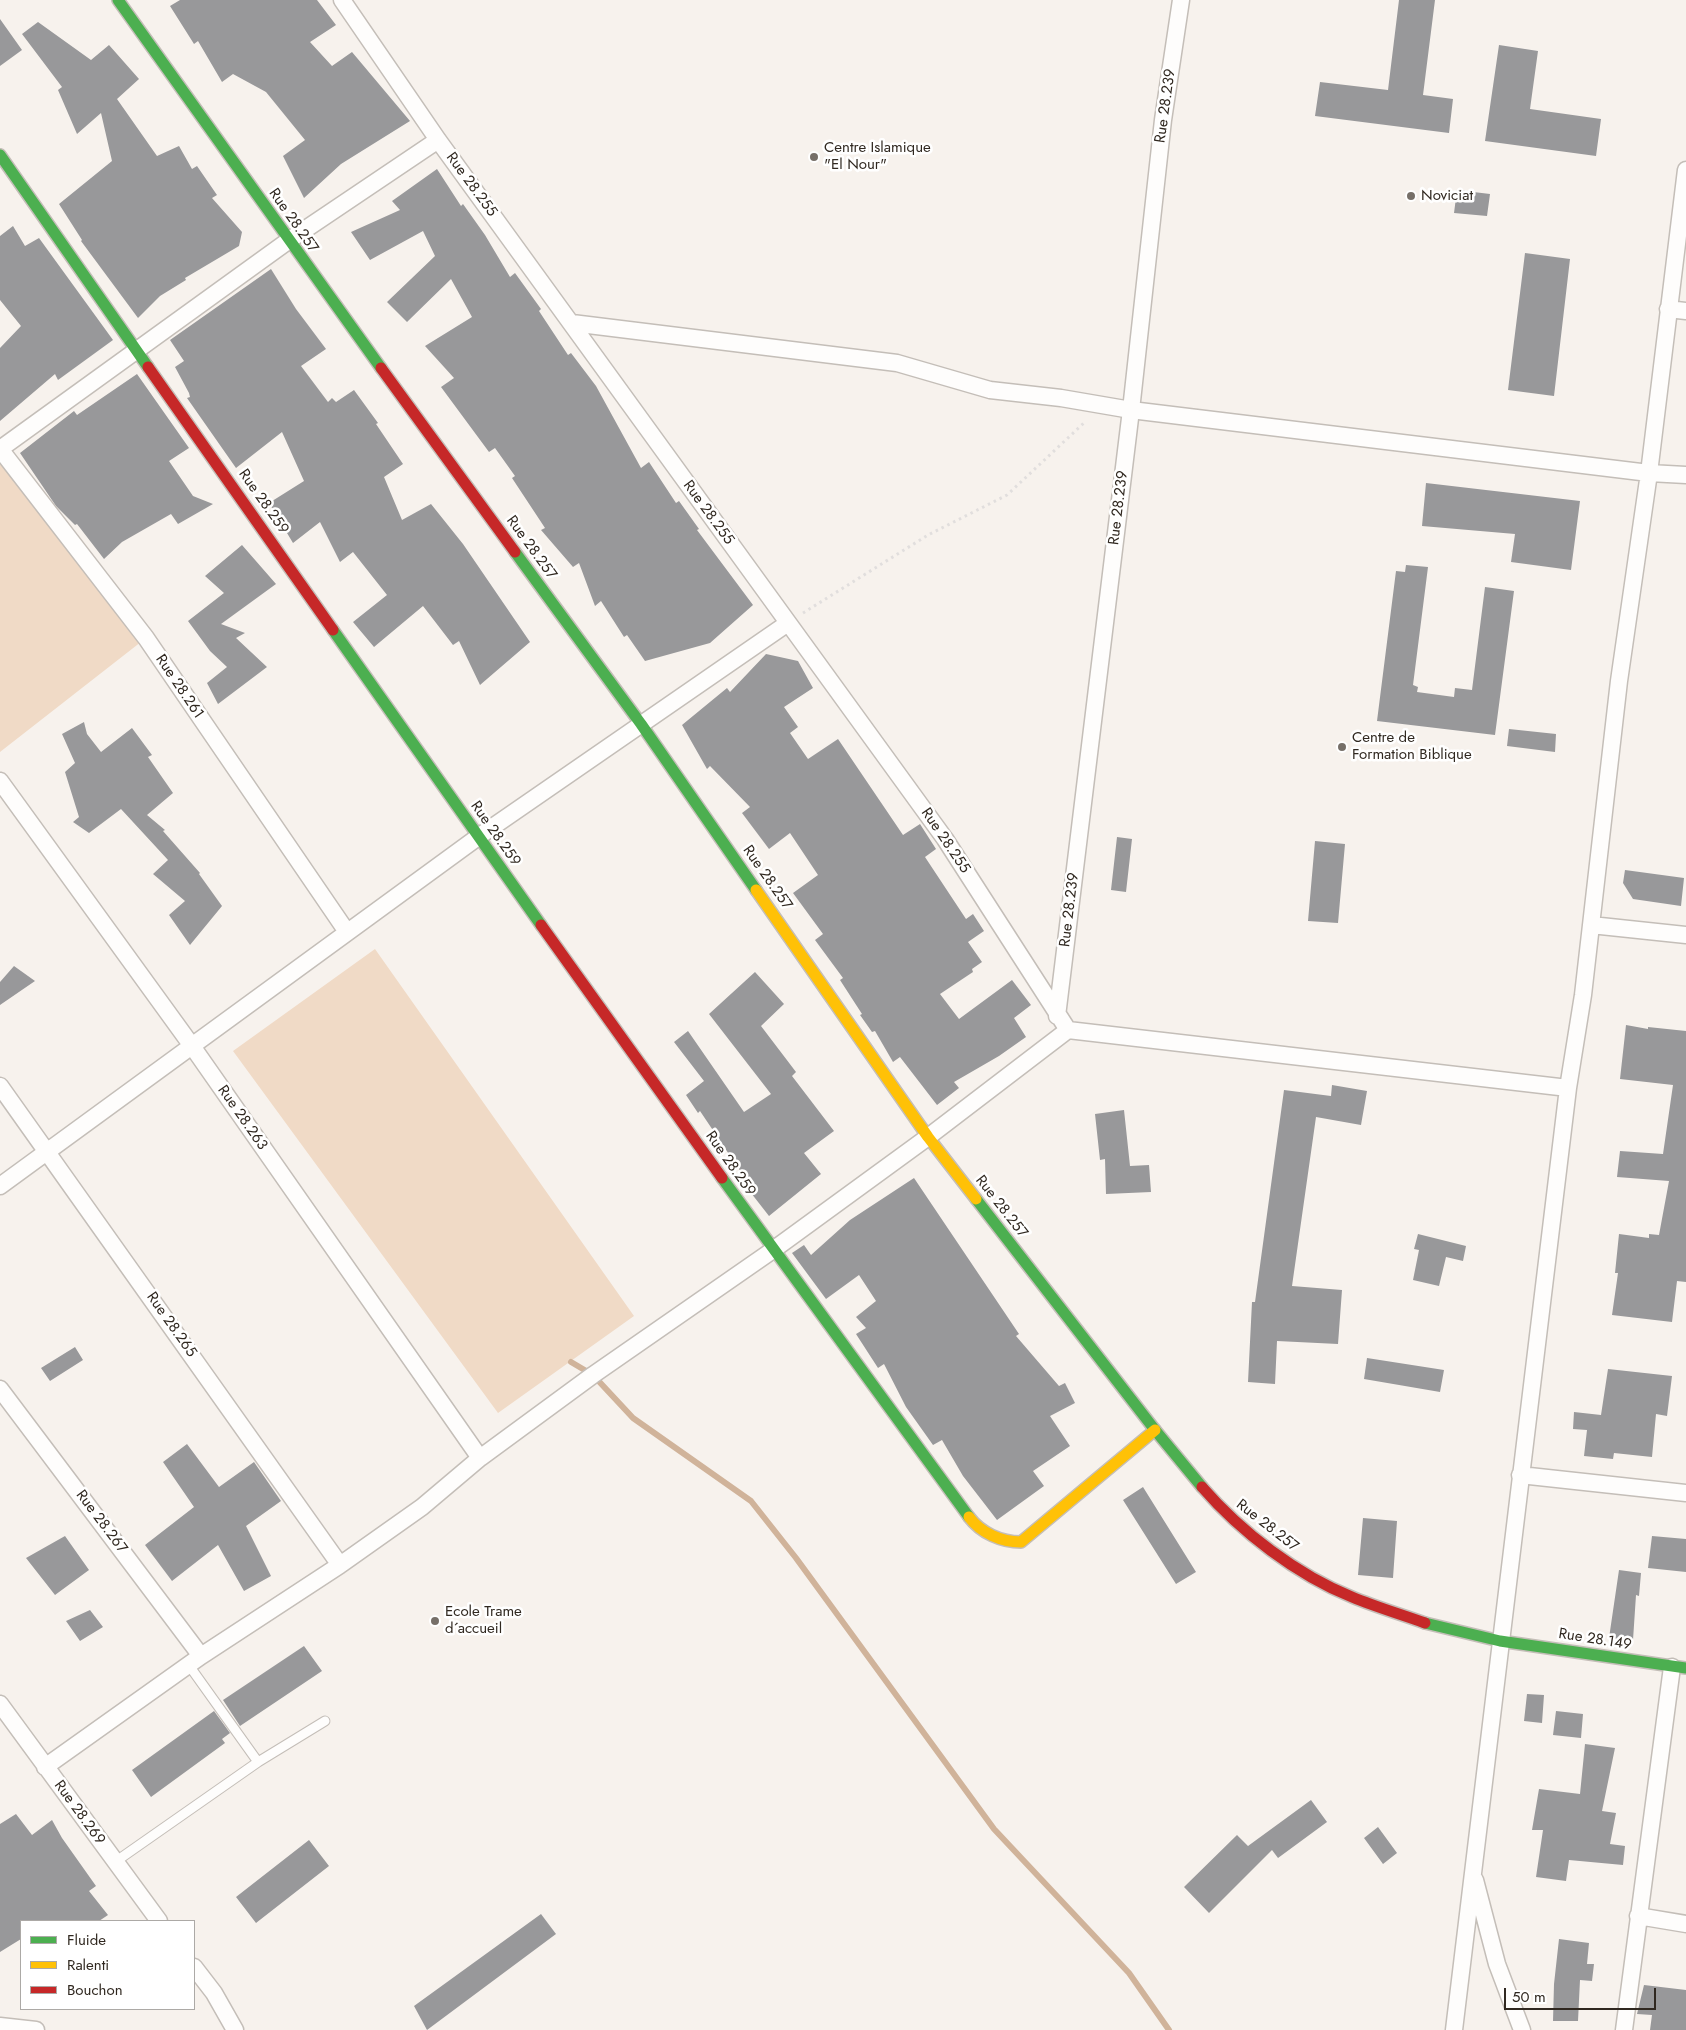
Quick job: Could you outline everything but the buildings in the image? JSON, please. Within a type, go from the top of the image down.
[{"type":"street","name":"Rue 28.257","points":[[118,0],[288,241],[641,724],[928,1137],[1155,1430],[1223,1511],[1250,1536],[1317,1580],[1352,1597],[1436,1627],[1500,1641]]},
{"type":"street","name":"Rue 28.255","points":[[342,0],[438,140],[945,838],[1057,1016],[1068,1030]]},
{"type":"street","name":"Rue 28.239","points":[[1057,1016],[1131,410],[1163,120],[1181,0]]},
{"type":"street","points":[[0,449],[288,241],[438,140]]},
{"type":"street","name":"Rue 28.259","points":[[0,155],[138,349],[478,837],[772,1250],[974,1524],[994,1538],[1006,1543],[1021,1542],[1155,1430]]},
{"type":"street","points":[[1454,2030],[1568,1088],[1591,925],[1620,681],[1649,472],[1686,170]]},
{"type":"street","points":[[1668,309],[1686,311]]},
{"type":"street","points":[[572,323],[897,363],[990,390],[1061,398],[1131,410],[1686,475]]},
{"type":"street","name":"Rue 28.261","points":[[0,449],[146,638],[347,932]]},
{"type":"street","points":[[0,1186],[478,837],[788,623]]},
{"type":"street","name":"Rue 28.263","points":[[0,781],[192,1046],[480,1458]]},
{"type":"street","points":[[1591,925],[1686,935]]},
{"type":"street","points":[[45,1767],[195,1660],[340,1565],[422,1508],[480,1458],[593,1375],[772,1250],[928,1137],[1068,1030],[1568,1088]]},
{"type":"street","name":"Rue 28.265","points":[[0,1086],[48,1151],[340,1565]]},
{"type":"street","name":"Rue 28.267","points":[[0,1389],[195,1660]]},
{"type":"street","points":[[1520,1475],[1686,1493]]},
{"type":"street","name":"Rue 28.149","points":[[1500,1641],[1679,1668]]},
{"type":"street","points":[[1624,2030],[1638,1916],[1679,1668]]},
{"type":"street","name":"Rue 28.269","points":[[0,1704],[159,1920]]},
{"type":"street","points":[[1473,1871],[1497,1964],[1522,2030]]},
{"type":"street","points":[[1638,1916],[1686,1924]]},
{"type":"street","points":[[195,1968],[214,1993],[235,2030]]},
{"type":"street","points":[[0,2026],[36,2030]]},
{"type":"lane","points":[[195,1660],[258,1762]]},
{"type":"lane","points":[[115,1862],[258,1762],[325,1722]]},
{"type":"path","points":[[788,623],[928,536],[1007,495],[1103,405]]},
{"type":"shaded area","points":[[8,460],[146,638],[0,752],[0,465]]},
{"type":"shaded area","points":[[375,949],[634,1316],[498,1413],[233,1051]]},
{"type":"waterway","points":[[571,1362],[593,1375],[633,1418],[751,1501],[796,1558],[994,1829],[1129,1973],[1169,2030]]},
{"type":"traffic: fast","points":[[118,0],[381,368]]},
{"type":"traffic: fast","points":[[0,155],[148,367]]},
{"type":"traffic: fast","points":[[515,552],[641,724],[756,890]]},
{"type":"traffic: fast","points":[[333,630],[541,925]]},
{"type":"traffic: fast","points":[[722,1178],[969,1517]]},
{"type":"traffic: fast","points":[[976,1199],[1155,1430],[1202,1487]]},
{"type":"traffic: fast","points":[[1425,1623],[1500,1641],[1686,1668]]},
{"type":"traffic: slow","points":[[756,890],[928,1137],[976,1199]]},
{"type":"traffic: slow","points":[[969,1517],[979,1528],[992,1536],[1021,1542],[1155,1430]]},
{"type":"traffic: jam","points":[[148,367],[333,630]]},
{"type":"traffic: jam","points":[[381,368],[515,552]]},
{"type":"traffic: jam","points":[[541,925],[722,1178]]},
{"type":"traffic: jam","points":[[1202,1487],[1217,1504],[1252,1536],[1311,1577],[1352,1597],[1425,1623]]},
{"type":"place","name":"Centre Islamique \"El Nour\"","points":[[814,157]]},
{"type":"place","name":"Noviciat","points":[[1411,196]]},
{"type":"place","name":"Centre de Formation Biblique","points":[[1342,747]]},
{"type":"place","name":"Ecole Trame d´accueil","points":[[435,1621]]}]
